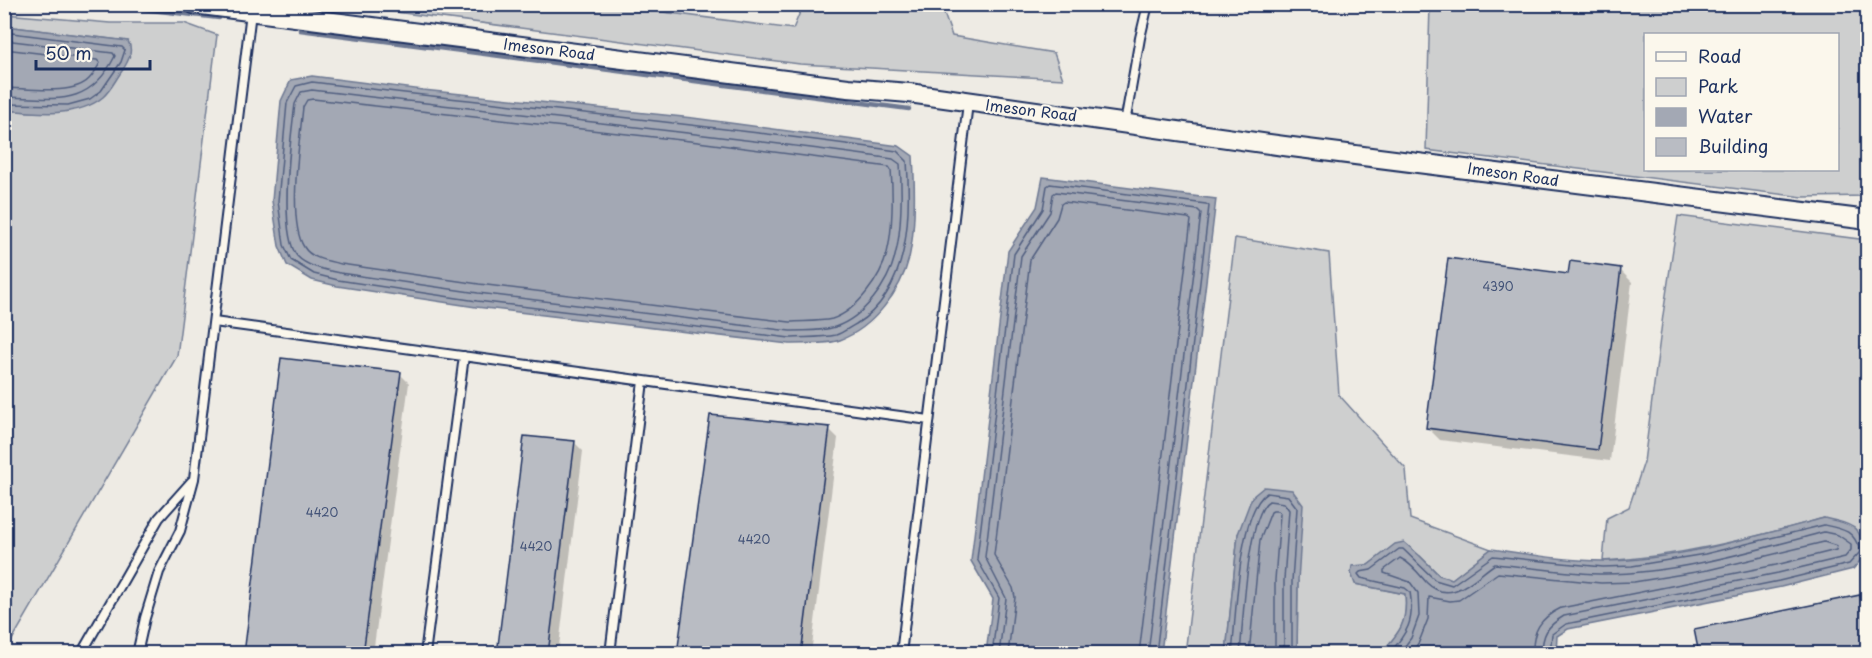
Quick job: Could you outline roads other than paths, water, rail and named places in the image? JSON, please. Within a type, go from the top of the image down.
[{"type":"street","name":"Imeson Road","points":[[194,4],[848,88],[909,93],[1284,146],[1868,220]]},
{"type":"lane","points":[[1125,123],[1148,4]]},
{"type":"lane","points":[[137,654],[159,572],[180,531],[194,479],[251,12]]},
{"type":"lane","points":[[901,654],[968,103]]},
{"type":"lane","points":[[214,322],[929,420]]},
{"type":"lane","points":[[425,654],[464,356]]},
{"type":"lane","points":[[610,654],[643,381]]},
{"type":"lane","points":[[81,654],[159,518],[194,479]]},
{"type":"water","points":[[5,26],[128,41],[130,56],[109,91],[93,104],[56,113],[5,110]]},
{"type":"water","points":[[312,76],[693,118],[899,146],[913,156],[914,168],[913,233],[905,271],[884,307],[864,327],[840,340],[829,343],[789,344],[476,307],[337,286],[312,280],[287,265],[279,246],[272,201],[281,101],[291,80]]},
{"type":"water","points":[[1043,177],[1216,199],[1161,653],[986,653],[993,599],[971,561],[1008,251],[1037,207]]},
{"type":"water","points":[[1264,487],[1292,490],[1303,505],[1298,581],[1297,653],[1226,653],[1238,534],[1252,497]]},
{"type":"water","points":[[1824,518],[1848,524],[1858,531],[1866,554],[1853,569],[1781,587],[1568,629],[1557,636],[1556,653],[1381,653],[1401,627],[1405,613],[1405,594],[1355,584],[1351,573],[1352,566],[1368,565],[1395,544],[1404,542],[1439,575],[1452,579],[1491,549],[1576,560],[1630,560],[1715,546]]},
{"type":"waterway","points":[[100,4],[219,18]]},
{"type":"waterway","points":[[300,30],[909,109]]}]
